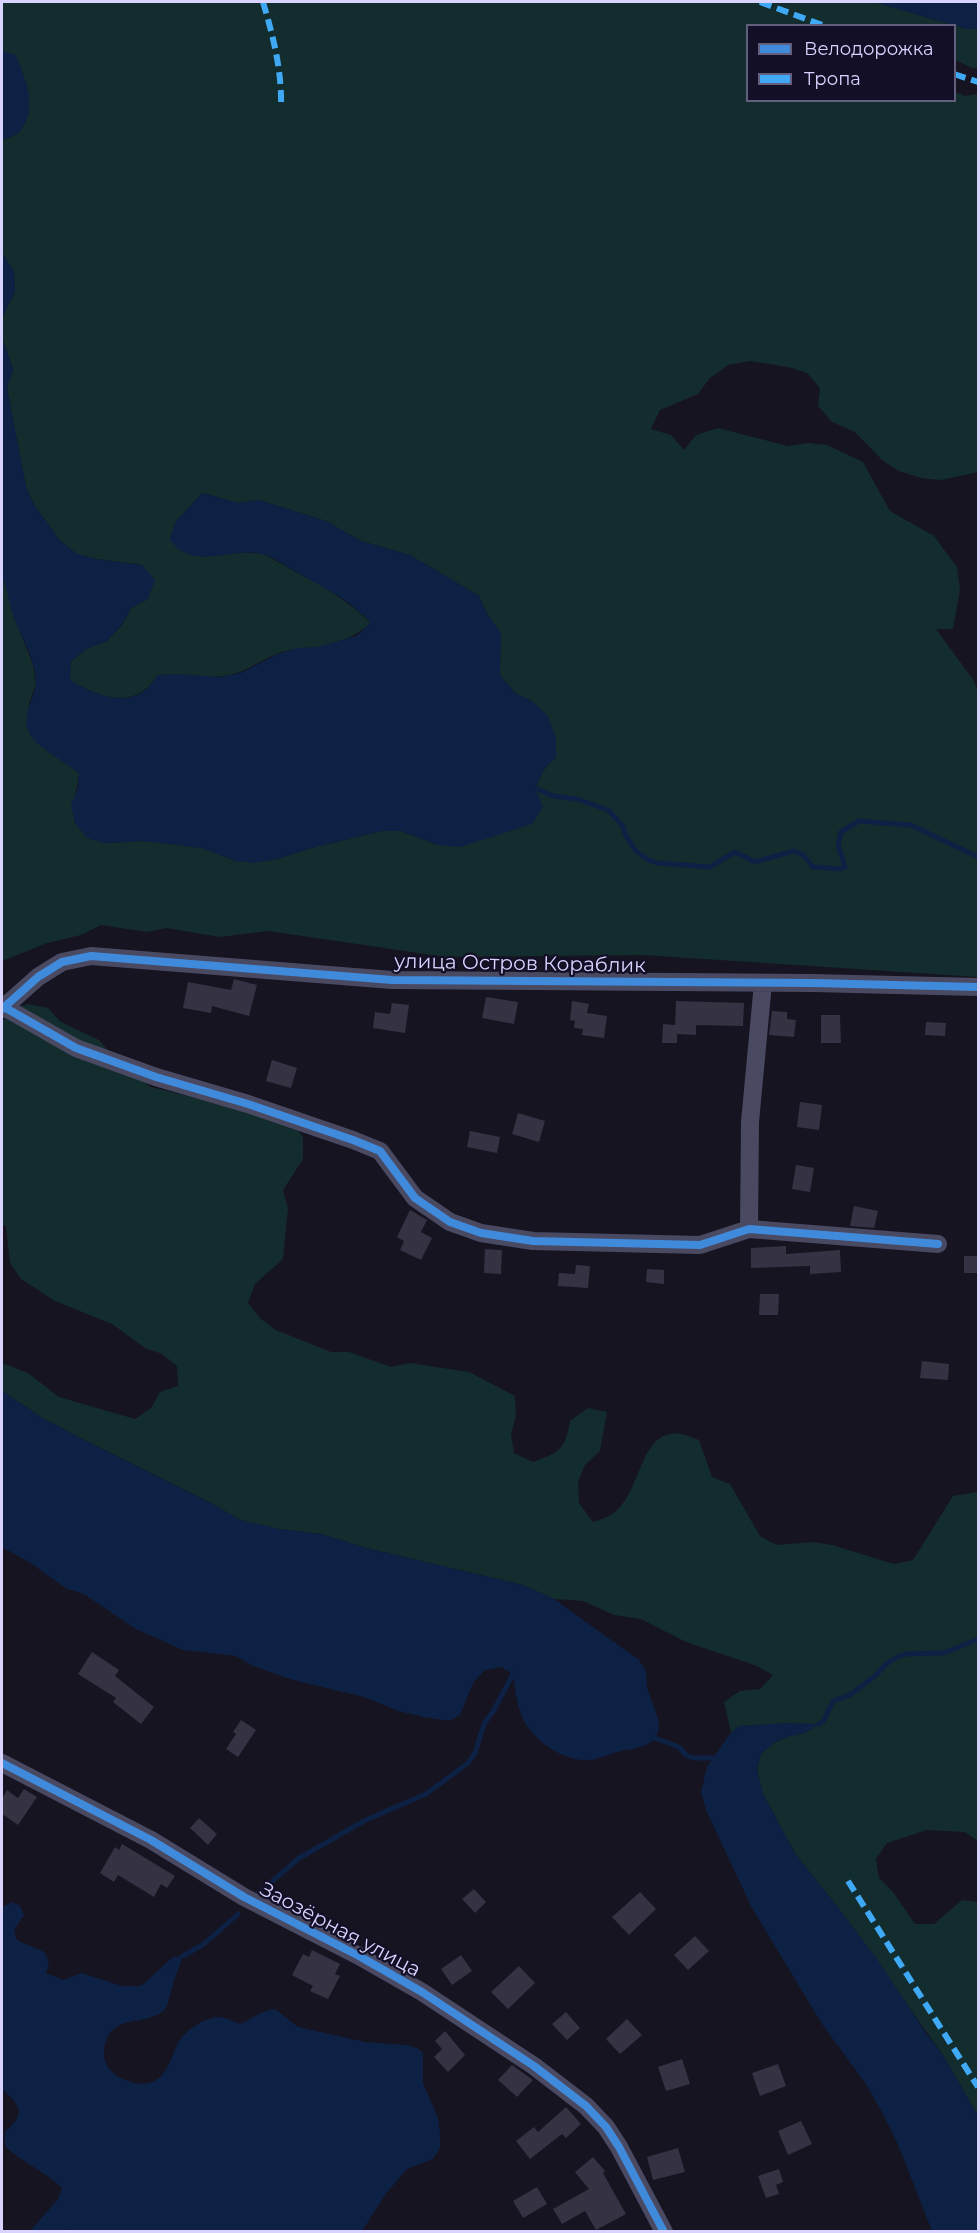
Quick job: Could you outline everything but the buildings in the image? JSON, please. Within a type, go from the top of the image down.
[{"type":"street","name":"улица Остров Кораблик","points":[[3,1008],[38,977],[62,962],[91,956],[392,980],[978,987]]},
{"type":"street","points":[[749,1229],[750,1122],[763,983]]},
{"type":"street","points":[[3,1008],[76,1048],[156,1077],[248,1104],[380,1151],[415,1198],[450,1222],[481,1233],[533,1241],[699,1245],[749,1229],[938,1244]]},
{"type":"street","name":"Заозёрная улица","points":[[2,1763],[151,1840],[244,1897],[423,1992],[534,2066],[586,2106],[606,2127],[664,2232]]},
{"type":"green space","points":[[2,2],[874,2],[950,24],[746,24],[746,102],[956,102],[956,92],[965,96],[978,94],[978,472],[941,480],[921,478],[899,471],[883,461],[855,432],[832,422],[818,406],[820,388],[807,373],[788,367],[750,361],[728,365],[710,378],[698,394],[660,410],[651,429],[671,435],[684,450],[696,435],[718,428],[788,446],[808,443],[827,445],[863,462],[890,511],[934,536],[957,567],[960,590],[953,629],[936,629],[974,681],[978,692],[978,977],[643,955],[446,957],[268,931],[220,937],[166,928],[147,932],[101,925],[81,935],[47,943],[2,961],[2,577],[9,593],[12,611],[33,665],[36,684],[29,704],[34,739],[79,773],[74,803],[75,823],[105,843],[144,841],[185,845],[202,848],[236,861],[277,859],[315,847],[382,831],[401,831],[438,845],[535,788],[543,771],[556,757],[532,701],[515,693],[500,675],[500,633],[487,614],[479,596],[410,555],[361,541],[326,521],[259,500],[238,503],[202,493],[175,523],[202,557],[243,552],[264,554],[322,585],[371,623],[340,642],[282,652],[231,675],[207,677],[159,675],[146,689],[137,695],[127,697],[117,698],[97,694],[69,680],[71,661],[86,649],[107,641],[122,625],[131,608],[148,599],[142,565],[77,554],[60,541],[34,505],[26,487],[7,388],[13,369],[2,338],[2,318],[15,292],[14,272],[2,252],[2,140],[18,133],[16,56],[2,51]]},
{"type":"green space","points":[[956,26],[978,29],[978,68],[972,68],[956,60]]},
{"type":"green space","points":[[28,1004],[48,1008],[61,1022],[99,1040],[119,1063],[151,1087],[291,1121],[303,1137],[303,1159],[283,1190],[288,1208],[283,1259],[255,1284],[248,1303],[261,1319],[276,1330],[331,1352],[349,1352],[391,1367],[410,1363],[469,1372],[515,1396],[516,1416],[511,1434],[514,1453],[533,1462],[560,1449],[566,1438],[570,1421],[588,1408],[607,1412],[600,1451],[585,1465],[578,1482],[579,1503],[593,1522],[611,1515],[621,1505],[648,1451],[656,1441],[667,1435],[681,1434],[699,1440],[712,1477],[730,1484],[760,1536],[776,1545],[814,1542],[832,1545],[894,1564],[913,1560],[953,1496],[978,1492],[978,1841],[965,1832],[927,1830],[887,1843],[876,1859],[879,1878],[893,1892],[915,1924],[934,1924],[962,1900],[978,1902],[978,2116],[943,2055],[837,1906],[796,1855],[763,1794],[757,1770],[761,1754],[775,1742],[805,1733],[818,1724],[739,1726],[731,1733],[724,1702],[740,1691],[760,1689],[773,1675],[757,1666],[686,1642],[641,1619],[614,1615],[583,1601],[554,1599],[523,1585],[366,1548],[321,1534],[279,1529],[240,1520],[41,1417],[2,1391],[2,1363],[28,1373],[59,1397],[135,1419],[151,1408],[160,1392],[178,1386],[177,1366],[162,1354],[145,1348],[112,1324],[55,1301],[21,1279],[10,1263],[6,1226],[2,1226],[2,1022],[11,1009]]},
{"type":"water","points":[[874,2],[978,2],[978,29],[967,29]]},
{"type":"water","points":[[2,51],[16,55],[30,104],[29,113],[19,132],[2,140]]},
{"type":"water","points":[[2,252],[14,272],[15,292],[2,318]]},
{"type":"water","points":[[2,338],[13,369],[7,388],[26,487],[34,505],[60,541],[77,554],[142,565],[155,580],[148,599],[131,608],[122,624],[107,641],[86,649],[71,661],[70,680],[97,694],[127,698],[146,690],[158,675],[219,677],[241,673],[278,654],[298,648],[318,647],[356,636],[371,623],[345,600],[270,557],[243,553],[202,557],[181,551],[170,540],[175,523],[202,493],[238,503],[259,500],[326,521],[361,541],[410,555],[479,596],[487,614],[501,633],[500,675],[515,693],[532,701],[547,715],[556,737],[556,757],[543,771],[535,788],[543,807],[532,824],[460,847],[438,845],[401,831],[382,831],[255,863],[236,861],[202,848],[144,841],[105,843],[87,838],[75,823],[71,805],[78,788],[79,773],[38,744],[29,732],[26,717],[35,689],[35,673],[15,621],[2,577]]},
{"type":"water","points":[[2,1391],[41,1417],[240,1520],[279,1529],[321,1534],[366,1548],[523,1585],[554,1599],[639,1660],[646,1672],[648,1692],[658,1719],[659,1726],[655,1738],[652,1742],[642,1746],[594,1759],[580,1760],[561,1754],[542,1743],[528,1727],[519,1709],[513,1675],[502,1667],[485,1670],[473,1683],[460,1715],[449,1721],[398,1711],[364,1697],[293,1680],[253,1666],[236,1656],[183,1650],[136,1629],[84,1594],[67,1589],[29,1562],[2,1547]]},
{"type":"water","points":[[819,1724],[805,1733],[775,1742],[761,1754],[757,1770],[763,1794],[796,1855],[877,1959],[943,2055],[978,2116],[978,2231],[932,2231],[899,2147],[884,2116],[866,2084],[822,2024],[752,1908],[706,1810],[701,1792],[707,1767],[729,1735],[739,1726]]},
{"type":"water","points":[[13,1902],[20,1906],[24,1915],[14,1930],[17,1940],[44,1952],[49,1962],[46,1973],[63,1980],[82,1973],[122,1986],[141,1986],[173,1957],[183,1956],[166,2008],[153,2017],[122,2024],[107,2037],[104,2047],[105,2061],[113,2073],[119,2077],[135,2083],[150,2083],[160,2077],[167,2068],[177,2045],[194,2026],[212,2018],[221,2017],[240,2024],[275,2009],[298,2027],[365,2042],[406,2045],[417,2048],[423,2053],[423,2083],[438,2118],[440,2148],[433,2159],[407,2169],[385,2195],[362,2231],[75,2232],[67,2229],[30,2231],[58,2199],[62,2188],[5,2146],[5,2132],[12,2126],[18,2115],[17,2105],[2,2089],[2,1907]]},
{"type":"waterway","points":[[535,788],[553,796],[577,799],[608,810],[623,826],[626,836],[636,851],[648,860],[657,863],[710,867],[735,852],[753,861],[758,861],[794,851],[803,855],[813,867],[841,869],[845,867],[838,845],[841,832],[859,821],[911,825],[978,857]]},
{"type":"waterway","points":[[819,1724],[824,1720],[833,1701],[850,1695],[897,1657],[906,1654],[944,1653],[978,1639]]},
{"type":"waterway","points":[[261,1891],[299,1858],[364,1821],[426,1794],[468,1763],[475,1753],[484,1724],[513,1674]]},
{"type":"waterway","points":[[655,1738],[679,1747],[686,1755],[693,1758],[713,1758]]},
{"type":"waterway","points":[[183,1956],[204,1944],[238,1914]]},
{"type":"marked path","points":[[263,2],[278,66],[281,107]]},
{"type":"marked path","points":[[760,2],[820,24]]},
{"type":"marked path","points":[[956,75],[978,82]]},
{"type":"marked path","points":[[848,1881],[978,2087]]},
{"type":"cycle path","points":[[2,1009],[38,977],[62,962],[91,956],[392,980],[813,983],[978,987]]},
{"type":"cycle path","points":[[4,1007],[76,1048],[156,1077],[248,1104],[380,1151],[415,1198],[450,1222],[481,1233],[533,1241],[700,1245],[749,1229],[938,1244]]},
{"type":"cycle path","points":[[2,1763],[151,1840],[244,1897],[359,1956],[422,1992],[534,2066],[586,2106],[606,2127],[664,2232]]}]
